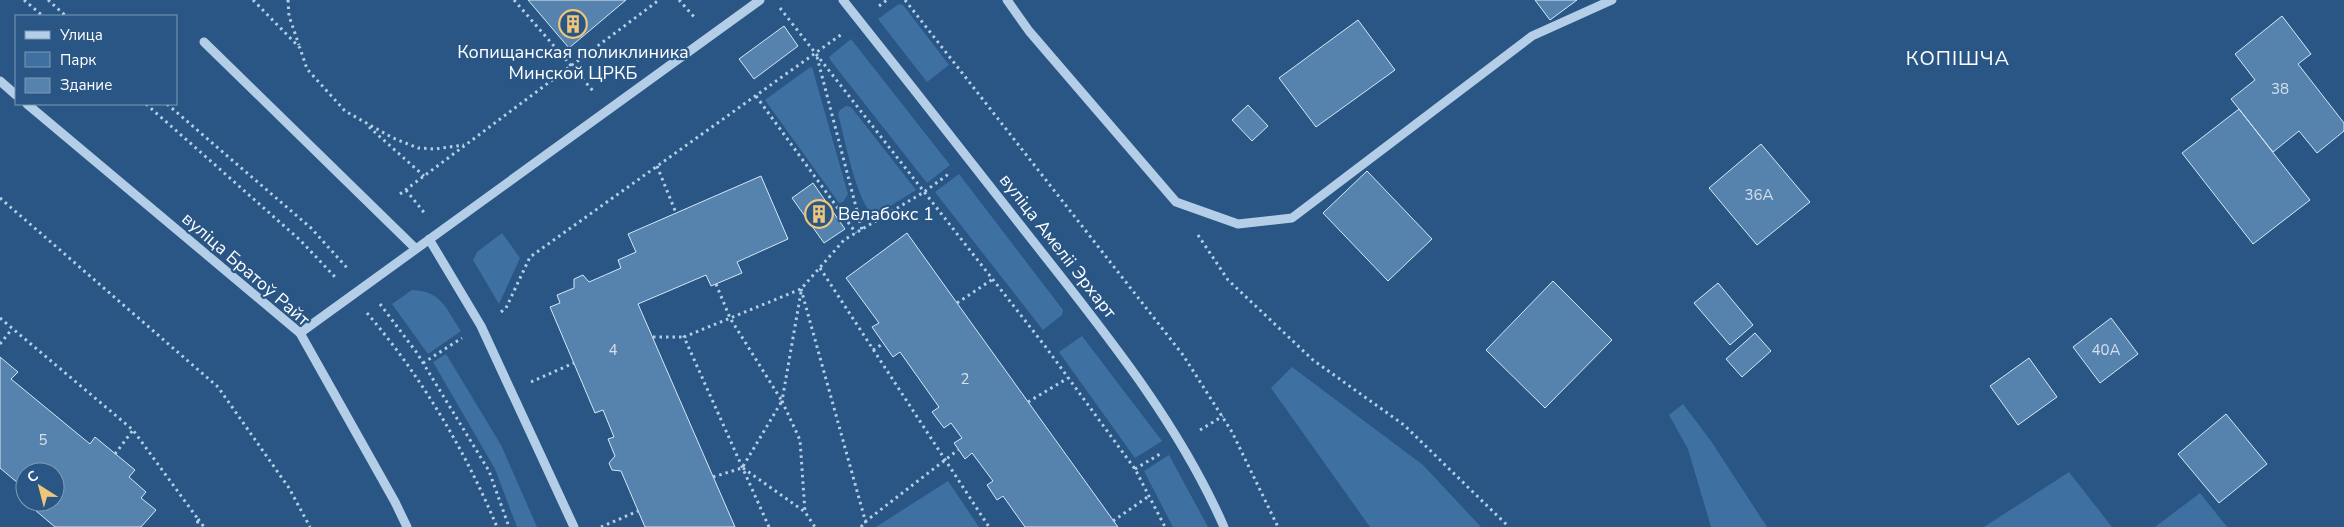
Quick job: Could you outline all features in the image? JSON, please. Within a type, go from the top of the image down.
[{"type":"street","points":[[300,333],[760,0]]},
{"type":"street","name":"вуліца Амеліі Эрхарт","points":[[843,0],[1144,386],[1209,491],[1224,527]]},
{"type":"street","points":[[1007,0],[1029,31],[1176,202],[1238,224],[1292,218],[1532,36],[1612,0]]},
{"type":"street","points":[[204,42],[416,249]]},
{"type":"street","points":[[0,81],[15,94]]},
{"type":"street","name":"вуліца Братоў Райт","points":[[28,105],[300,333],[396,502],[406,527]]},
{"type":"street","points":[[428,239],[481,326],[574,527]]},
{"type":"path","points":[[24,0],[42,15]]},
{"type":"path","points":[[48,0],[65,15]]},
{"type":"path","points":[[254,0],[300,48]]},
{"type":"path","points":[[288,0],[288,16],[307,69],[324,90],[345,110],[364,123],[424,176]]},
{"type":"path","points":[[514,0],[600,99]]},
{"type":"path","points":[[400,194],[659,0]]},
{"type":"path","points":[[774,0],[993,279],[1068,378],[1135,469],[1165,527]]},
{"type":"path","points":[[905,0],[1183,355],[1232,432],[1278,527]]},
{"type":"path","points":[[423,363],[506,308],[530,257],[816,54]]},
{"type":"path","points":[[816,54],[862,230]]},
{"type":"path","points":[[756,96],[856,233]]},
{"type":"path","points":[[364,123],[418,148],[435,149],[466,145]]},
{"type":"path","points":[[653,337],[684,337],[801,289],[844,240],[924,192],[968,159]]},
{"type":"path","points":[[658,166],[676,213]]},
{"type":"path","points":[[406,190],[432,222]]},
{"type":"path","points":[[0,198],[218,387],[289,488],[310,527]]},
{"type":"path","points":[[1176,202],[1228,280],[1313,360],[1404,426],[1509,527]]},
{"type":"path","points":[[820,268],[989,527]]},
{"type":"path","points":[[957,302],[993,279]]},
{"type":"path","points":[[716,284],[730,318],[782,401],[800,440],[806,512]]},
{"type":"path","points":[[713,477],[742,468],[782,401],[801,289]]},
{"type":"path","points":[[801,289],[867,527]]},
{"type":"path","points":[[0,318],[133,430],[204,527]]},
{"type":"path","points":[[0,344],[12,328]]},
{"type":"path","points":[[684,337],[769,527]]},
{"type":"path","points":[[874,350],[884,343]]},
{"type":"path","points":[[531,382],[574,363]]},
{"type":"path","points":[[1028,402],[1068,378]]},
{"type":"path","points":[[115,454],[133,430]]},
{"type":"path","points":[[861,527],[866,521],[958,450]]},
{"type":"path","points":[[742,468],[806,512],[815,527]]},
{"type":"path","points":[[1114,521],[1149,496]]},
{"type":"path","points":[[602,527],[638,511]]},
{"type":"path","points":[[197,527],[198,519]]},
{"type":"green space","points":[[899,4],[903,5],[949,65],[927,82],[878,19]]},
{"type":"green space","points":[[851,39],[950,165],[927,183],[831,61],[829,57]]},
{"type":"green space","points":[[812,67],[848,194],[843,202],[839,203],[765,100]]},
{"type":"green space","points":[[846,106],[851,107],[916,190],[874,216],[862,198],[857,184],[838,114]]},
{"type":"green space","points":[[959,174],[1063,310],[1062,315],[1043,330],[935,192]]},
{"type":"green space","points":[[502,233],[520,258],[499,304],[473,260],[477,252]]},
{"type":"green space","points":[[412,290],[422,291],[437,298],[447,309],[461,331],[428,354],[392,304]]},
{"type":"green space","points":[[1082,336],[1162,441],[1135,458],[1059,352]]},
{"type":"green space","points":[[446,354],[501,445],[537,527],[517,527],[495,469],[433,362]]},
{"type":"green space","points":[[1292,367],[1423,465],[1481,527],[1370,527],[1271,388]]},
{"type":"green space","points":[[1683,404],[1711,441],[1767,527],[1711,527],[1688,449],[1669,415]]},
{"type":"green space","points":[[1169,455],[1208,527],[1173,527],[1144,471]]},
{"type":"green space","points":[[2069,472],[2112,527],[1984,527]]},
{"type":"green space","points":[[948,481],[979,527],[876,527]]},
{"type":"green space","points":[[2200,493],[2227,527],[2155,527]]},
{"type":"building","name":"Копищанская поликлиника Минской ЦРКБ","points":[[528,0],[626,0],[569,48]]},
{"type":"building","points":[[1535,0],[1577,0],[1550,20]]},
{"type":"building","points":[[2282,16],[2311,54],[2298,64],[2344,123],[2344,131],[2317,153],[2299,131],[2273,152],[2231,99],[2255,80],[2235,54]]},
{"type":"building","points":[[1358,20],[1395,70],[1316,127],[1279,78]]},
{"type":"building","points":[[784,26],[798,46],[754,79],[739,59]]},
{"type":"building","points":[[1248,105],[1268,126],[1252,141],[1232,120]]},
{"type":"building","points":[[2239,109],[2310,200],[2253,244],[2182,153]]},
{"type":"building","points":[[1761,144],[1810,202],[1757,245],[1709,188]]},
{"type":"building","points":[[1367,171],[1432,239],[1388,281],[1323,213]]},
{"type":"building","points":[[761,176],[788,239],[737,262],[742,273],[711,286],[706,275],[638,304],[735,527],[645,527],[621,471],[612,470],[609,463],[615,456],[608,439],[614,437],[603,410],[595,413],[550,307],[560,303],[557,295],[574,288],[574,279],[583,275],[589,282],[621,268],[618,260],[636,252],[628,234]]},
{"type":"building","name":"Велабокс 1","points":[[813,183],[845,229],[824,243],[792,198]]},
{"type":"building","points":[[907,233],[1118,527],[1025,527],[1003,496],[997,500],[987,485],[993,481],[972,453],[965,459],[954,443],[962,438],[951,423],[944,428],[932,412],[939,407],[900,352],[893,357],[872,327],[879,323],[846,278]]},
{"type":"building","points":[[1553,281],[1612,340],[1545,408],[1486,350]]},
{"type":"building","points":[[1718,283],[1753,325],[1730,345],[1694,303]]},
{"type":"building","points":[[2111,318],[2138,354],[2100,383],[2073,347]]},
{"type":"building","points":[[1755,333],[1771,351],[1742,377],[1726,359]]},
{"type":"building","points":[[0,357],[18,372],[11,379],[90,444],[95,437],[135,470],[129,477],[146,492],[141,498],[156,510],[141,527],[55,527],[37,512],[65,512],[65,462],[15,462],[15,481],[0,468]]},
{"type":"building","points":[[2029,358],[2057,397],[2018,425],[1990,386]]},
{"type":"building","points":[[2226,414],[2267,464],[2219,503],[2178,454]]},
{"type":"place","name":"Копищанская поликлиника Минской ЦРКБ","points":[[573,24]]},
{"type":"place","name":"Велабокс 1","points":[[819,214]]},
{"type":"district","name":"КОПІШЧА","points":[[1958,58]]}]
